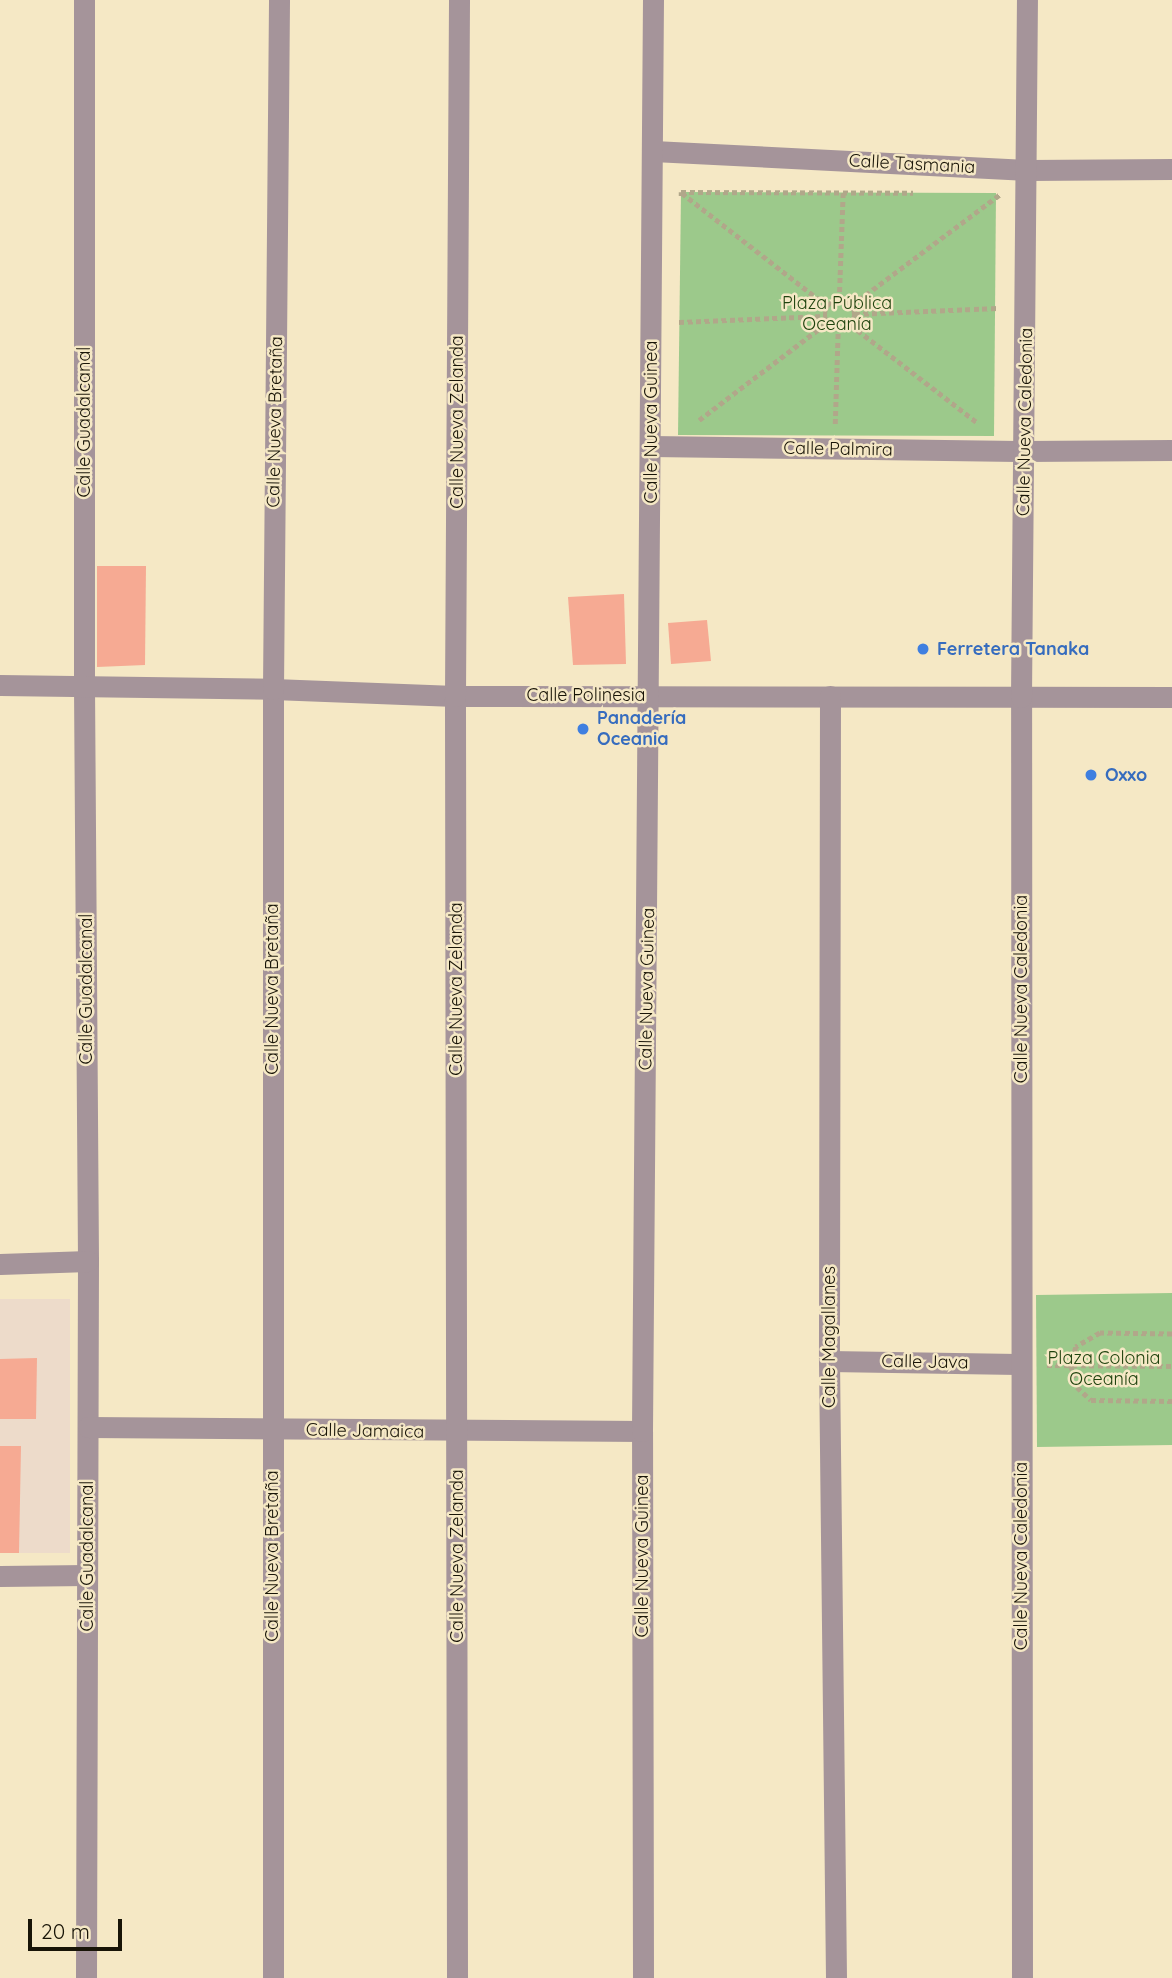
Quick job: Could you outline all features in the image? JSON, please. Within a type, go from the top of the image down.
[{"type":"street","name":"Calle Guadalcanal","points":[[84,0],[84,686],[88,1261],[86,1978]]},
{"type":"street","name":"Calle Nueva Bretaña","points":[[273,1978],[273,689],[279,0]]},
{"type":"street","name":"Calle Nueva Zelanda","points":[[457,1978],[455,696],[459,0]]},
{"type":"street","name":"Calle Nueva Guinea","points":[[643,1978],[642,1431],[650,694],[653,0]]},
{"type":"street","name":"Calle Nueva Caledonia","points":[[1022,1978],[1028,1364],[1021,697],[1028,170],[1027,0]]},
{"type":"street","name":"Calle Tasmania","points":[[653,150],[1028,170],[1172,169]]},
{"type":"street","name":"Calle Palmira","points":[[651,446],[1025,452],[1172,450]]},
{"type":"street","name":"Calle Polinesia","points":[[0,685],[273,689],[455,696],[650,694],[1172,697]]},
{"type":"street","name":"Calle Magallanes","points":[[830,696],[829,1361],[836,1978]]},
{"type":"street","points":[[0,1264],[88,1261]]},
{"type":"street","name":"Calle Java","points":[[829,1361],[1028,1364]]},
{"type":"street","name":"Calle Jamaica","points":[[88,1427],[457,1432],[642,1431]]},
{"type":"street","points":[[0,1576],[87,1575]]},
{"type":"path","points":[[681,192],[922,193]]},
{"type":"path","points":[[681,192],[681,205]]},
{"type":"path","points":[[681,192],[827,306]]},
{"type":"path","points":[[839,300],[843,193]]},
{"type":"path","points":[[988,194],[1001,194]]},
{"type":"path","points":[[852,305],[1001,194]]},
{"type":"path","points":[[1001,194],[1001,206]]},
{"type":"path","points":[[997,321],[998,296]]},
{"type":"path","points":[[827,306],[839,300],[852,305]]},
{"type":"path","points":[[838,330],[851,325],[855,314],[852,305]]},
{"type":"path","points":[[827,306],[827,323],[838,330]]},
{"type":"path","points":[[855,314],[998,308]]},
{"type":"path","points":[[679,334],[680,309]]},
{"type":"path","points":[[680,322],[825,316]]},
{"type":"path","points":[[689,427],[827,323]]},
{"type":"path","points":[[851,325],[983,428]]},
{"type":"path","points":[[835,436],[838,330]]},
{"type":"path","points":[[1172,1334],[1100,1333],[1076,1348],[1071,1365],[1077,1387],[1091,1400],[1172,1401]]},
{"type":"path","points":[[1028,1364],[1172,1366]]},
{"type":"shaded area","points":[[0,1299],[70,1299],[70,1553],[0,1553]]},
{"type":"green space","name":"Plaza Pública Oceanía","points":[[681,192],[996,193],[994,436],[678,435]]},
{"type":"green space","name":"Plaza Colonia Oceanía","points":[[1172,1293],[1172,1445],[1037,1447],[1036,1295]]},
{"type":"building","points":[[97,566],[146,566],[145,665],[97,667]]},
{"type":"building","points":[[624,594],[626,664],[573,665],[568,597]]},
{"type":"building","points":[[707,620],[711,661],[671,664],[668,623]]},
{"type":"building","points":[[37,1358],[36,1419],[0,1419],[0,1359]]},
{"type":"building","points":[[0,1446],[21,1446],[19,1553],[0,1553]]},
{"type":"place","name":"Ferretera Tanaka","points":[[923,649]]},
{"type":"place","name":"Panadería Oceania","points":[[583,729]]},
{"type":"place","name":"Oxxo","points":[[1091,775]]}]
